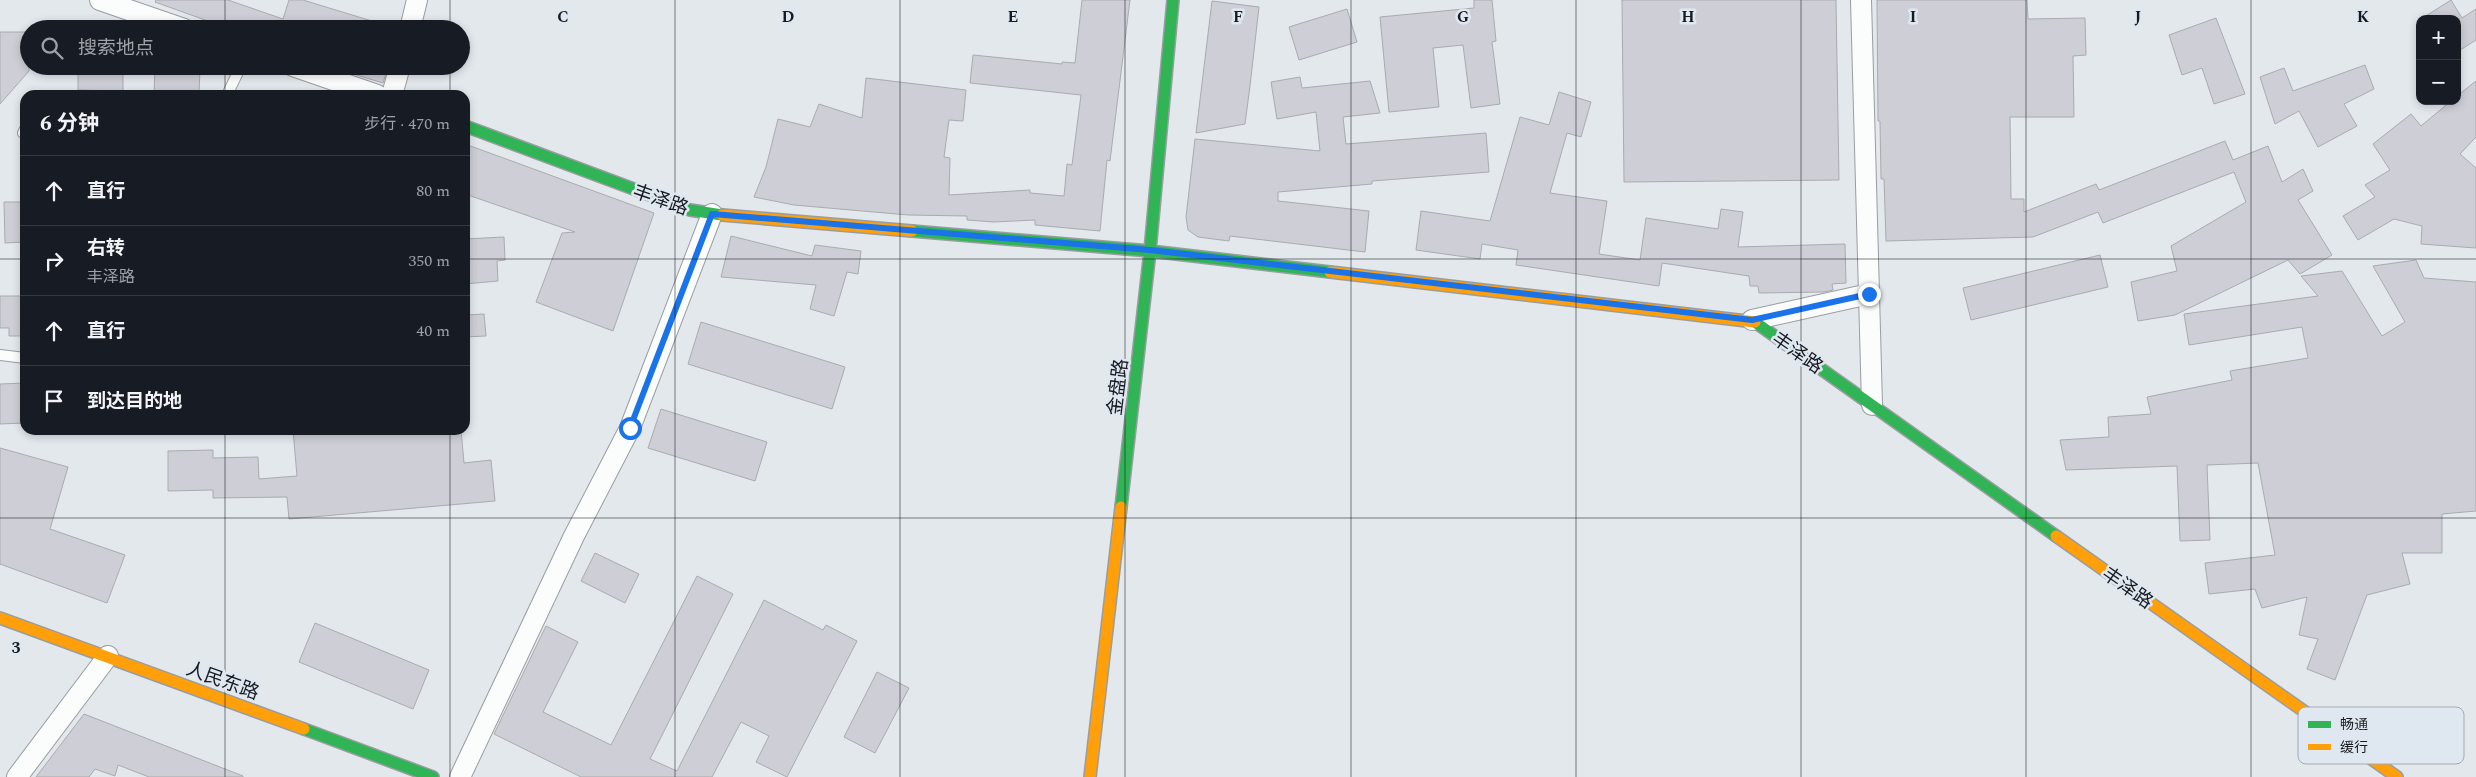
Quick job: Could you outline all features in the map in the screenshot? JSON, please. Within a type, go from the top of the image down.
[{"type":"street","points":[[100,0],[158,20]]},
{"type":"street","points":[[412,20],[417,0]]},
{"type":"street","name":"金盘路","points":[[1090,777],[1150,250],[1173,0]]},
{"type":"street","points":[[1861,0],[1872,405]]},
{"type":"street","points":[[319,75],[363,90]]},
{"type":"street","points":[[393,90],[398,75]]},
{"type":"street","name":"丰泽路","points":[[470,128],[690,210],[712,214],[1150,250],[1752,320],[2298,707]]},
{"type":"street","points":[[460,777],[574,536],[630,428],[712,214]]},
{"type":"street","points":[[1752,320],[1869,294]]},
{"type":"street","name":"人民东路","points":[[0,618],[108,656],[433,777]]},
{"type":"street","points":[[17,777],[108,656]]},
{"type":"street","name":"丰泽路","points":[[2379,764],[2397,777]]},
{"type":"lane","points":[[229,90],[237,75]]},
{"type":"lane","points":[[0,355],[20,357]]},
{"type":"lane","points":[[398,777],[401,765]]},
{"type":"building","points":[[156,0],[228,0],[283,19],[289,0],[303,0],[369,20],[205,20],[155,2]]},
{"type":"building","points":[[1082,0],[1130,0],[1110,161],[1107,160],[1100,231],[1035,225],[1035,220],[994,222],[967,220],[967,216],[908,215],[794,205],[754,197],[766,167],[778,119],[810,127],[819,104],[862,118],[866,78],[966,90],[963,121],[949,120],[944,157],[950,158],[949,195],[1030,190],[1030,193],[1064,196],[1067,164],[1072,165],[1081,95],[970,83],[973,55],[1062,64],[1062,62],[1075,63]]},
{"type":"building","points":[[1474,0],[1492,0],[1496,41],[1492,42],[1500,104],[1471,108],[1463,45],[1433,48],[1439,107],[1389,112],[1380,17],[1474,8]]},
{"type":"building","points":[[1622,0],[1836,0],[1839,180],[1624,182]]},
{"type":"building","points":[[1877,0],[2027,0],[2028,19],[2085,18],[2086,55],[2073,56],[2074,117],[2010,117],[2011,199],[2024,199],[2024,212],[2096,184],[2099,190],[2225,141],[2233,160],[2268,146],[2282,182],[2303,169],[2313,191],[2298,200],[2332,255],[2300,274],[2288,260],[2175,315],[2138,321],[2131,282],[2177,271],[2171,246],[2246,202],[2234,172],[2103,223],[2098,212],[2033,237],[1886,241],[1884,179],[1881,179],[1880,121],[1878,121]]},
{"type":"building","points":[[2451,0],[2460,15],[2427,15]]},
{"type":"building","points":[[1212,1],[1259,7],[1250,86],[1245,124],[1196,133]]},
{"type":"building","points":[[1347,9],[1357,42],[1299,60],[1289,27]]},
{"type":"building","points":[[2476,9],[2476,40],[2461,49],[2461,16],[2462,18]]},
{"type":"building","points":[[2216,18],[2245,94],[2214,104],[2202,68],[2182,75],[2169,35]]},
{"type":"building","points":[[0,32],[20,32],[20,75],[25,75],[0,104]]},
{"type":"building","points":[[2365,65],[2374,89],[2344,104],[2357,126],[2318,147],[2299,111],[2275,124],[2260,77],[2284,68],[2293,91]]},
{"type":"building","points":[[78,75],[123,75],[123,90],[78,90]]},
{"type":"building","points":[[155,75],[200,75],[199,90],[154,90]]},
{"type":"building","points":[[357,75],[385,75],[383,83]]},
{"type":"building","points":[[1300,77],[1302,88],[1370,81],[1380,113],[1343,117],[1346,144],[1486,133],[1489,172],[1372,181],[1372,184],[1278,192],[1278,201],[1369,211],[1365,252],[1230,236],[1229,241],[1198,237],[1188,230],[1186,217],[1195,139],[1320,151],[1316,112],[1277,119],[1271,82]]},
{"type":"building","points":[[2476,81],[2476,137],[2460,154],[2476,168],[2476,248],[2421,244],[2422,226],[2394,219],[2358,240],[2343,216],[2375,197],[2365,185],[2390,170],[2373,144],[2411,114],[2421,126],[2446,105],[2461,105],[2461,93]]},
{"type":"building","points":[[1559,92],[1591,102],[1581,137],[1567,133],[1550,193],[1607,201],[1599,254],[1640,260],[1646,218],[1718,229],[1721,209],[1743,212],[1738,247],[1845,244],[1846,283],[1832,284],[1833,290],[1823,292],[1759,293],[1758,286],[1750,286],[1749,276],[1662,263],[1659,286],[1516,265],[1518,250],[1482,244],[1480,259],[1416,250],[1421,211],[1490,221],[1520,117],[1549,125]]},
{"type":"building","points":[[470,146],[654,213],[613,331],[536,302],[562,233],[575,232],[470,196]]},
{"type":"building","points":[[4,202],[20,202],[20,242],[5,243]]},
{"type":"building","points":[[731,236],[812,256],[815,245],[861,251],[858,274],[847,272],[834,316],[810,309],[816,285],[721,277]]},
{"type":"building","points":[[504,237],[505,260],[497,261],[498,281],[470,284],[470,239]]},
{"type":"building","points":[[2100,255],[2108,287],[1971,320],[1963,288]]},
{"type":"building","points":[[2416,260],[2424,278],[2476,282],[2476,511],[2442,514],[2442,553],[2402,553],[2410,584],[2367,595],[2335,680],[2307,669],[2318,639],[2299,635],[2307,597],[2262,608],[2255,589],[2209,594],[2205,563],[2275,555],[2258,463],[2207,465],[2210,540],[2180,541],[2177,466],[2066,470],[2060,440],[2109,437],[2108,417],[2151,414],[2147,397],[2232,380],[2230,371],[2308,358],[2302,327],[2189,345],[2184,314],[2318,296],[2301,276],[2342,271],[2382,336],[2405,322],[2373,266]]},
{"type":"building","points":[[0,296],[20,296],[20,336],[9,336],[9,328],[0,328]]},
{"type":"building","points":[[484,314],[486,336],[470,337],[470,315]]},
{"type":"building","points":[[701,322],[845,367],[832,409],[688,364]]},
{"type":"building","points":[[20,383],[20,423],[0,424],[0,384]]},
{"type":"building","points":[[661,409],[767,442],[755,481],[648,448]]},
{"type":"building","points":[[293,435],[461,435],[464,463],[491,460],[495,501],[289,519],[287,497],[213,498],[213,490],[168,491],[168,451],[213,450],[213,458],[258,457],[259,479],[297,476]]},
{"type":"building","points":[[0,448],[68,467],[50,529],[125,555],[107,603],[0,564]]},
{"type":"building","points":[[595,553],[639,574],[625,603],[581,581]]},
{"type":"building","points":[[697,576],[733,594],[650,759],[677,771],[764,600],[823,630],[826,625],[857,641],[787,777],[756,762],[769,736],[741,722],[712,777],[581,777],[494,734],[546,626],[578,642],[543,712],[611,745]]},
{"type":"building","points":[[315,623],[429,670],[413,709],[299,662]]},
{"type":"building","points":[[877,672],[909,688],[875,753],[844,737]]},
{"type":"building","points":[[84,714],[243,777],[149,777],[118,765],[115,776],[95,769],[89,777],[36,777]]},
{"type":"traffic: fast","points":[[1121,507],[1150,251],[1173,0]]},
{"type":"traffic: fast","points":[[470,128],[690,210],[722,215]]},
{"type":"traffic: fast","points":[[912,231],[1150,251],[1330,272]]},
{"type":"traffic: fast","points":[[1755,322],[2056,536]]},
{"type":"traffic: fast","points":[[304,729],[433,777]]},
{"type":"traffic: slow","points":[[722,215],[912,231]]},
{"type":"traffic: slow","points":[[1330,272],[1755,322]]},
{"type":"traffic: slow","points":[[1090,777],[1121,507]]},
{"type":"traffic: slow","points":[[2056,536],[2298,707]]},
{"type":"traffic: slow","points":[[0,618],[304,729]]},
{"type":"traffic: slow","points":[[2379,764],[2397,777]]},
{"type":"route","points":[[630,428],[712,214],[1150,250],[1752,320],[1869,294]]}]
